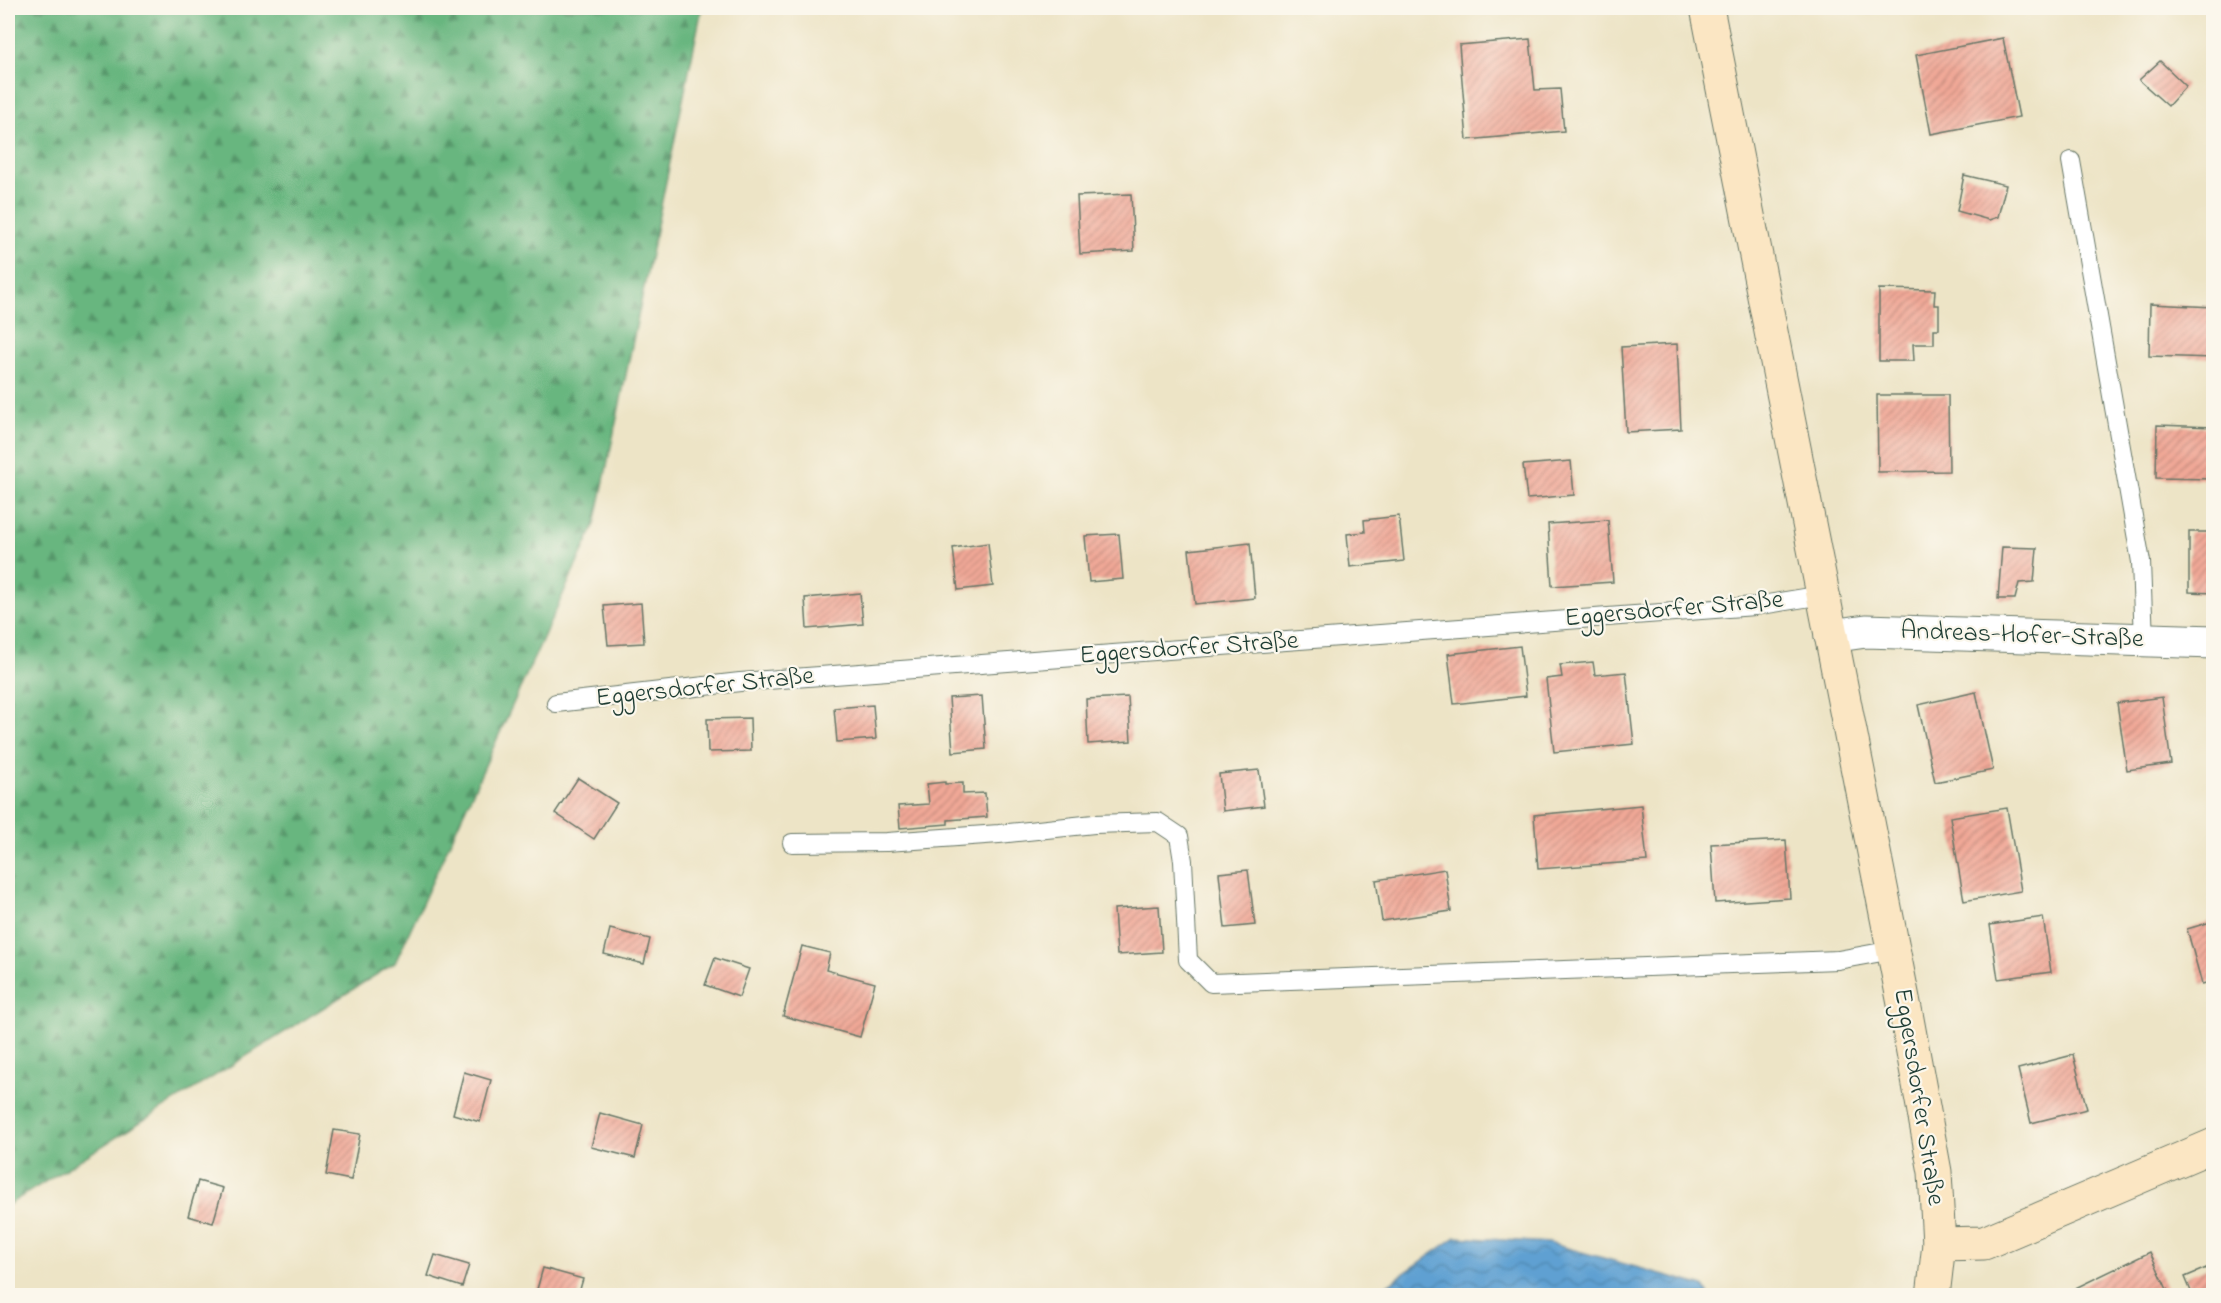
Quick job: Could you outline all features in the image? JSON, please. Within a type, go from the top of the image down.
[{"type":"main road","name":"Eggersdorfer Straße","points":[[1707,8],[1935,1172],[1939,1244],[1933,1296]]},
{"type":"main road","points":[[1939,1244],[1984,1243],[2214,1145]]},
{"type":"street","name":"Andreas-Hofer-Straße","points":[[1831,636],[1866,631],[2214,642]]},
{"type":"lane","points":[[2071,161],[2141,562],[2144,641]]},
{"type":"lane","name":"Eggersdorfer Straße","points":[[556,704],[740,682],[1755,606],[1823,595]]},
{"type":"lane","points":[[792,843],[887,842],[1094,824],[1158,822],[1179,836],[1183,861],[1188,960],[1211,983],[1838,960],[1893,950]]},
{"type":"green space","points":[[8,8],[702,8],[595,524],[395,963],[8,1205]]},
{"type":"water","points":[[1456,1237],[1549,1243],[1704,1286],[1709,1295],[1388,1296],[1379,1291]]},
{"type":"building","points":[[2003,38],[2019,117],[1931,134],[1916,55]]},
{"type":"building","points":[[1530,39],[1535,90],[1560,89],[1564,131],[1467,140],[1459,45]]},
{"type":"building","points":[[2160,61],[2186,86],[2168,106],[2139,80]]},
{"type":"building","points":[[1964,175],[2006,185],[1998,217],[1989,220],[1957,211]]},
{"type":"building","points":[[1131,194],[1134,251],[1080,254],[1077,196]]},
{"type":"building","points":[[1879,289],[1935,290],[1934,305],[1939,305],[1939,329],[1934,329],[1934,344],[1913,344],[1914,361],[1879,361]]},
{"type":"building","points":[[2150,304],[2214,307],[2214,358],[2149,356]]},
{"type":"building","points":[[1677,344],[1681,429],[1626,432],[1621,347]]},
{"type":"building","points":[[1877,395],[1948,395],[1949,471],[1878,472]]},
{"type":"building","points":[[2157,425],[2214,427],[2213,479],[2156,478]]},
{"type":"building","points":[[1571,461],[1574,495],[1527,499],[1523,465]]},
{"type":"building","points":[[1399,516],[1404,561],[1350,567],[1347,534],[1365,532],[1364,520]]},
{"type":"building","points":[[1608,520],[1613,582],[1552,586],[1548,524]]},
{"type":"building","points":[[2189,532],[2214,532],[2214,593],[2189,592]]},
{"type":"building","points":[[1119,534],[1123,579],[1089,582],[1085,536]]},
{"type":"building","points":[[988,543],[993,586],[958,590],[953,548]]},
{"type":"building","points":[[1250,543],[1255,598],[1195,604],[1189,550]]},
{"type":"building","points":[[2002,547],[2037,548],[2034,582],[2019,583],[2015,599],[1998,599]]},
{"type":"building","points":[[860,593],[863,624],[807,629],[805,598]]},
{"type":"building","points":[[641,603],[644,643],[608,645],[604,606]]},
{"type":"building","points":[[1520,646],[1526,696],[1454,704],[1448,654]]},
{"type":"building","points":[[1593,662],[1595,675],[1626,672],[1634,744],[1554,752],[1546,679],[1562,677],[1560,665]]},
{"type":"building","points":[[1976,692],[1993,770],[1935,782],[1918,705]]},
{"type":"building","points":[[982,696],[986,749],[953,752],[949,698]]},
{"type":"building","points":[[1128,697],[1131,741],[1088,744],[1086,699]]},
{"type":"building","points":[[2162,697],[2171,764],[2127,770],[2117,703]]},
{"type":"building","points":[[873,705],[876,739],[837,742],[834,708]]},
{"type":"building","points":[[750,718],[751,751],[708,752],[707,719]]},
{"type":"building","points":[[1259,770],[1264,806],[1223,811],[1219,774]]},
{"type":"building","points":[[578,778],[617,803],[594,839],[555,813]]},
{"type":"building","points":[[945,782],[945,784],[963,783],[963,794],[985,793],[987,817],[948,820],[948,824],[900,828],[898,806],[929,804],[927,784]]},
{"type":"building","points":[[1641,805],[1647,861],[1538,869],[1534,815]]},
{"type":"building","points":[[2007,808],[2021,891],[1964,901],[1950,817]]},
{"type":"building","points":[[1786,840],[1790,898],[1715,903],[1711,844]]},
{"type":"building","points":[[1445,869],[1451,911],[1382,921],[1376,880]]},
{"type":"building","points":[[1248,870],[1255,925],[1225,928],[1219,873]]},
{"type":"building","points":[[1159,906],[1162,952],[1117,955],[1114,909]]},
{"type":"building","points":[[2043,917],[2051,972],[1998,979],[1990,925]]},
{"type":"building","points":[[2214,921],[2214,981],[2202,984],[2187,929]]},
{"type":"building","points":[[610,929],[650,939],[644,964],[604,954]]},
{"type":"building","points":[[802,946],[830,953],[826,970],[875,983],[860,1037],[783,1016]]},
{"type":"building","points":[[715,958],[749,969],[739,997],[705,985]]},
{"type":"building","points":[[2073,1055],[2087,1109],[2031,1123],[2018,1069]]},
{"type":"building","points":[[464,1072],[491,1080],[480,1122],[453,1114]]},
{"type":"building","points":[[600,1113],[643,1125],[635,1158],[591,1147]]},
{"type":"building","points":[[334,1130],[360,1134],[351,1180],[326,1175]]},
{"type":"building","points":[[198,1181],[223,1188],[213,1223],[188,1216]]},
{"type":"building","points":[[2150,1252],[2170,1296],[2059,1296]]},
{"type":"building","points":[[435,1255],[469,1265],[462,1287],[428,1276]]},
{"type":"building","points":[[2211,1266],[2214,1272],[2214,1296],[2193,1296],[2185,1277]]},
{"type":"building","points":[[543,1268],[583,1279],[578,1296],[546,1296],[536,1293]]}]
